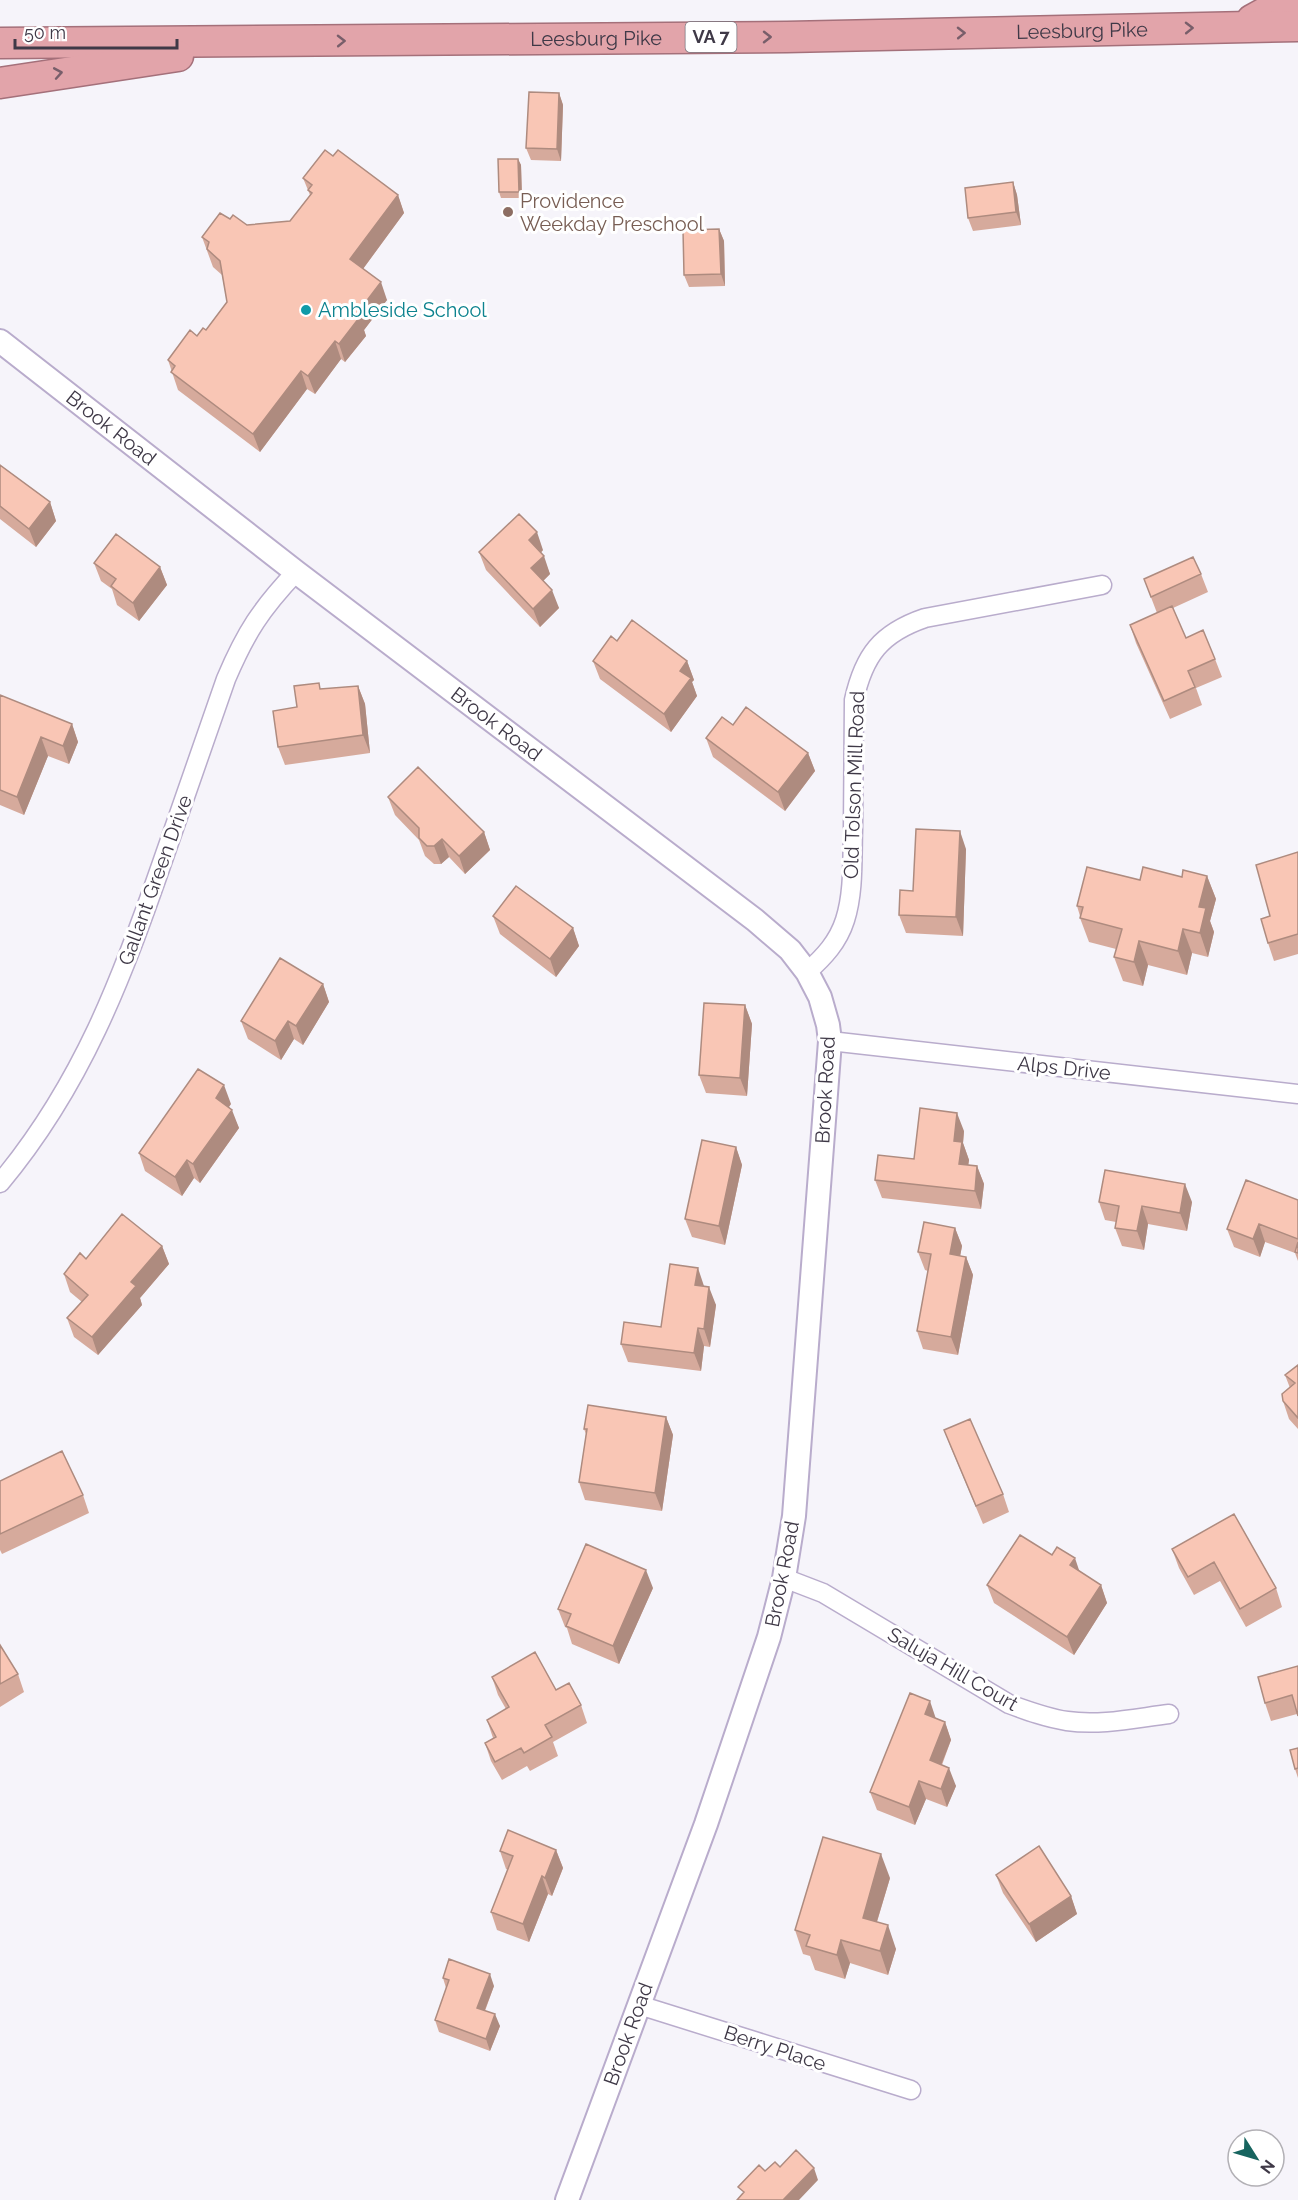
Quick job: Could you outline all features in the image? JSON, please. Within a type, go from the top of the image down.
[{"type":"highway","points":[[1238,27],[1270,10],[1298,3]]},
{"type":"highway","name":"Leesburg Pike","points":[[0,43],[798,37],[1298,26]]},
{"type":"highway","points":[[0,83],[282,42]]},
{"type":"street","name":"Brook Road","points":[[0,340],[296,572],[755,920],[790,950],[807,972],[820,997],[830,1041],[797,1485],[784,1578],[769,1637],[730,1754],[567,2200]]},
{"type":"street","name":"Gallant Green Drive","points":[[0,1183],[47,1119],[81,1062],[100,1024],[140,927],[226,679],[240,645],[260,612],[296,572]]},
{"type":"street","name":"Old Tolson Mill Road","points":[[807,972],[823,958],[837,940],[848,907],[852,869],[854,700],[859,677],[871,654],[886,637],[904,625],[925,618],[1102,585]]},
{"type":"street","name":"Alps Drive","points":[[830,1041],[1298,1094]]},
{"type":"street","name":"Saluja Hill Court","points":[[784,1578],[823,1593],[1009,1704],[1038,1715],[1069,1721],[1101,1722],[1169,1714]]},
{"type":"street","name":"Berry Place","points":[[639,2005],[911,2090]]},
{"type":"building","points":[[529,92],[559,93],[557,149],[526,148]]},
{"type":"building","name":"Ambleside School","points":[[325,150],[333,156],[338,150],[398,195],[350,259],[381,282],[356,315],[359,318],[339,344],[335,341],[308,376],[301,371],[253,434],[171,372],[175,366],[168,360],[190,330],[197,336],[203,328],[206,330],[227,302],[220,261],[207,249],[209,242],[202,237],[220,213],[230,219],[233,215],[247,225],[290,221],[312,193],[308,190],[312,185],[303,178]]},
{"type":"building","points":[[498,159],[518,159],[519,192],[499,192]]},
{"type":"building","points":[[1013,182],[1016,212],[968,218],[965,188]]},
{"type":"building","points":[[719,229],[721,274],[684,275],[683,230]]},
{"type":"building","points":[[0,465],[50,502],[29,529],[0,506]]},
{"type":"building","points":[[519,514],[537,532],[529,540],[544,556],[531,568],[552,590],[533,609],[479,552]]},
{"type":"building","points":[[116,534],[160,567],[133,603],[111,586],[116,579],[94,563]]},
{"type":"building","points":[[1193,557],[1201,574],[1151,597],[1144,579]]},
{"type":"building","points":[[1172,606],[1186,638],[1203,630],[1215,659],[1188,671],[1195,687],[1164,701],[1130,625]]},
{"type":"building","points":[[632,620],[687,661],[680,671],[691,678],[664,714],[593,661],[611,636],[617,641]]},
{"type":"building","points":[[319,683],[320,689],[358,686],[363,735],[278,747],[273,711],[297,707],[294,686]]},
{"type":"building","points":[[0,695],[72,724],[63,746],[41,737],[17,797],[0,790]]},
{"type":"building","points":[[746,707],[808,753],[778,792],[706,738],[722,717],[733,725]]},
{"type":"building","points":[[418,767],[484,832],[459,856],[442,839],[434,846],[427,846],[419,838],[419,828],[388,797]]},
{"type":"building","points":[[916,829],[960,831],[956,917],[899,915],[900,890],[913,891]]},
{"type":"building","points":[[1298,852],[1298,934],[1268,943],[1261,919],[1270,916],[1256,865]]},
{"type":"building","points":[[1087,867],[1140,880],[1143,867],[1182,877],[1183,870],[1207,876],[1199,907],[1206,908],[1200,933],[1183,929],[1178,951],[1139,941],[1134,962],[1114,957],[1122,929],[1080,918],[1083,907],[1077,906]]},
{"type":"building","points":[[516,886],[573,928],[550,959],[493,916]]},
{"type":"building","points":[[280,958],[323,984],[296,1026],[288,1021],[275,1041],[241,1021]]},
{"type":"building","points":[[704,1003],[745,1005],[740,1078],[699,1075]]},
{"type":"building","points":[[198,1069],[224,1085],[216,1098],[232,1110],[193,1164],[187,1160],[175,1177],[139,1153]]},
{"type":"building","points":[[920,1108],[957,1113],[954,1141],[962,1142],[959,1164],[977,1166],[975,1191],[875,1180],[878,1155],[914,1159]]},
{"type":"building","points":[[702,1140],[736,1147],[719,1226],[685,1219]]},
{"type":"building","points":[[1105,1170],[1185,1184],[1180,1213],[1142,1206],[1137,1231],[1115,1228],[1119,1206],[1099,1202]]},
{"type":"building","points":[[1246,1180],[1298,1200],[1298,1239],[1259,1224],[1253,1239],[1227,1229]]},
{"type":"building","points":[[122,1214],[162,1246],[131,1282],[136,1286],[92,1337],[67,1318],[88,1295],[64,1274],[80,1253],[86,1259]]},
{"type":"building","points":[[924,1222],[955,1228],[950,1254],[966,1257],[951,1337],[917,1331],[931,1254],[918,1252]]},
{"type":"building","points":[[670,1264],[698,1268],[695,1285],[709,1287],[704,1329],[698,1328],[694,1353],[621,1344],[624,1322],[661,1327]]},
{"type":"building","points":[[1298,1365],[1298,1418],[1283,1401],[1282,1394],[1295,1383],[1285,1375]]},
{"type":"building","points":[[588,1405],[666,1417],[655,1493],[579,1482]]},
{"type":"building","points":[[970,1419],[1003,1494],[976,1506],[944,1430]]},
{"type":"building","points":[[62,1451],[83,1495],[0,1534],[0,1481]]},
{"type":"building","points":[[1234,1514],[1276,1588],[1240,1609],[1214,1562],[1188,1577],[1172,1549]]},
{"type":"building","points":[[1020,1535],[1052,1555],[1057,1547],[1075,1558],[1070,1565],[1101,1585],[1067,1637],[987,1585]]},
{"type":"building","points":[[586,1544],[646,1570],[613,1646],[566,1626],[571,1614],[558,1609]]},
{"type":"building","points":[[0,1645],[18,1674],[0,1684]]},
{"type":"building","points":[[535,1652],[556,1690],[569,1683],[581,1705],[545,1725],[552,1737],[524,1753],[521,1748],[495,1762],[485,1743],[496,1737],[487,1720],[509,1707],[492,1677]]},
{"type":"building","points":[[1298,1666],[1298,1716],[1292,1695],[1265,1703],[1258,1677]]},
{"type":"building","points":[[910,1693],[930,1701],[925,1714],[945,1722],[930,1760],[949,1768],[941,1789],[919,1781],[909,1807],[870,1792]]},
{"type":"building","points":[[1298,1748],[1298,1768],[1295,1769],[1290,1750]]},
{"type":"building","points":[[508,1830],[556,1850],[545,1878],[542,1876],[523,1924],[491,1912],[513,1856],[500,1851]]},
{"type":"building","points":[[823,1837],[881,1854],[863,1918],[888,1925],[880,1951],[841,1940],[837,1955],[806,1946],[810,1935],[795,1930]]},
{"type":"building","points":[[1039,1846],[1071,1896],[1029,1924],[996,1875]]},
{"type":"building","points":[[449,1959],[490,1974],[477,2008],[495,2014],[486,2039],[435,2020],[449,1980],[443,1978]]},
{"type":"building","points":[[796,2150],[814,2168],[783,2200],[737,2200],[744,2192],[738,2187],[759,2165],[765,2171],[775,2162],[780,2167]]},
{"type":"place","name":"Providence Weekday Preschool","points":[[508,212]]},
{"type":"place","name":"Ambleside School","points":[[306,310]]}]
